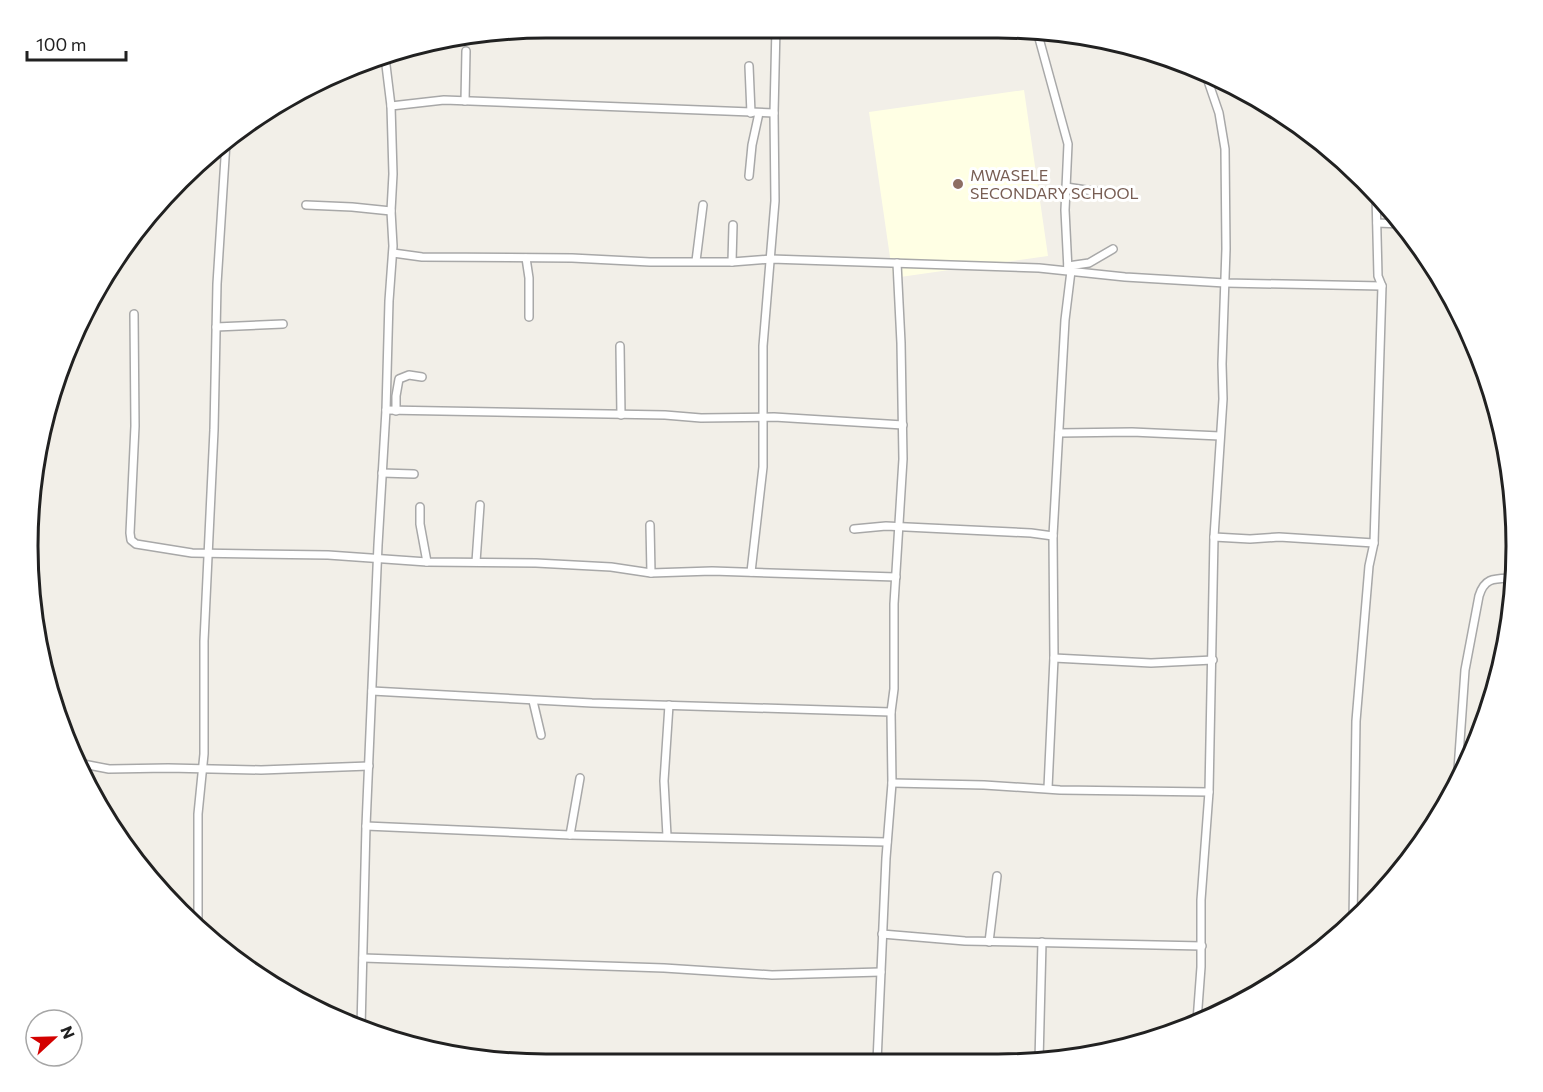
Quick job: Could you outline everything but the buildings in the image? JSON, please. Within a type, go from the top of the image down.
[{"type":"street","points":[[751,572],[763,467],[763,346],[775,201],[774,113],[777,38]]},
{"type":"street","points":[[1039,40],[1068,144],[1065,210],[1069,269],[1053,536],[1054,658],[1048,788]]},
{"type":"street","points":[[465,101],[466,51]]},
{"type":"street","points":[[362,1020],[366,826],[393,253],[391,106],[386,63]]},
{"type":"street","points":[[749,66],[755,113],[749,176]]},
{"type":"street","points":[[1197,1013],[1202,946],[1201,900],[1209,792],[1215,537],[1223,399],[1222,326],[1225,283],[1225,149],[1219,113],[1209,84]]},
{"type":"street","points":[[391,106],[444,100],[774,113]]},
{"type":"street","points":[[198,917],[198,814],[203,770],[204,642],[210,553],[216,327],[225,152]]},
{"type":"street","points":[[1066,187],[1113,194]]},
{"type":"street","points":[[696,261],[703,205]]},
{"type":"street","points":[[306,206],[391,211]]},
{"type":"street","points":[[1354,909],[1356,721],[1369,566],[1374,543],[1382,286],[1378,276],[1376,208]]},
{"type":"street","points":[[1377,223],[1390,224]]},
{"type":"street","points":[[732,262],[733,225]]},
{"type":"street","points":[[1069,269],[1089,263],[1113,249]]},
{"type":"street","points":[[393,253],[422,257],[650,262],[732,262],[771,259],[1039,267],[1125,277],[1225,283],[1382,286]]},
{"type":"street","points":[[526,258],[529,278],[529,317]]},
{"type":"street","points":[[878,1054],[882,934],[892,783],[891,711],[894,689],[896,577],[903,425],[897,263]]},
{"type":"street","points":[[134,315],[135,426],[131,540],[136,544],[192,553],[611,567],[651,573],[712,571],[896,577]]},
{"type":"street","points":[[216,327],[283,324]]},
{"type":"street","points":[[620,346],[621,415]]},
{"type":"street","points":[[396,411],[396,396],[400,378],[410,375],[422,377]]},
{"type":"street","points":[[386,410],[710,418],[763,417],[903,425]]},
{"type":"street","points":[[1059,433],[1132,432],[1220,436]]},
{"type":"street","points":[[382,473],[414,474]]},
{"type":"street","points":[[476,562],[480,505]]},
{"type":"street","points":[[420,507],[420,524],[427,562]]},
{"type":"street","points":[[650,525],[651,573]]},
{"type":"street","points":[[854,529],[886,526],[1053,536]]},
{"type":"street","points":[[1215,537],[1250,539],[1279,537],[1374,543]]},
{"type":"street","points":[[1459,758],[1465,670],[1482,585],[1488,580],[1504,579]]},
{"type":"street","points":[[1054,658],[1151,663],[1213,660]]},
{"type":"street","points":[[372,691],[533,701],[891,711]]},
{"type":"street","points":[[533,701],[541,735]]},
{"type":"street","points":[[667,836],[664,780],[669,705]]},
{"type":"street","points":[[87,765],[109,769],[203,770],[369,766]]},
{"type":"street","points":[[570,835],[580,778]]},
{"type":"street","points":[[892,783],[1060,790],[1209,792]]},
{"type":"street","points":[[366,826],[570,835],[887,842]]},
{"type":"street","points":[[989,942],[997,876]]},
{"type":"street","points":[[882,934],[989,942],[1202,946]]},
{"type":"street","points":[[1039,1052],[1042,942]]},
{"type":"street","points":[[363,958],[664,968],[772,975],[881,972]]},
{"type":"shaded area","name":"MWASELE SECONDARY SCHOOL","points":[[1024,90],[1048,256],[893,278],[869,112]]},
{"type":"place","name":"MWASELE SECONDARY SCHOOL","points":[[958,184]]}]
